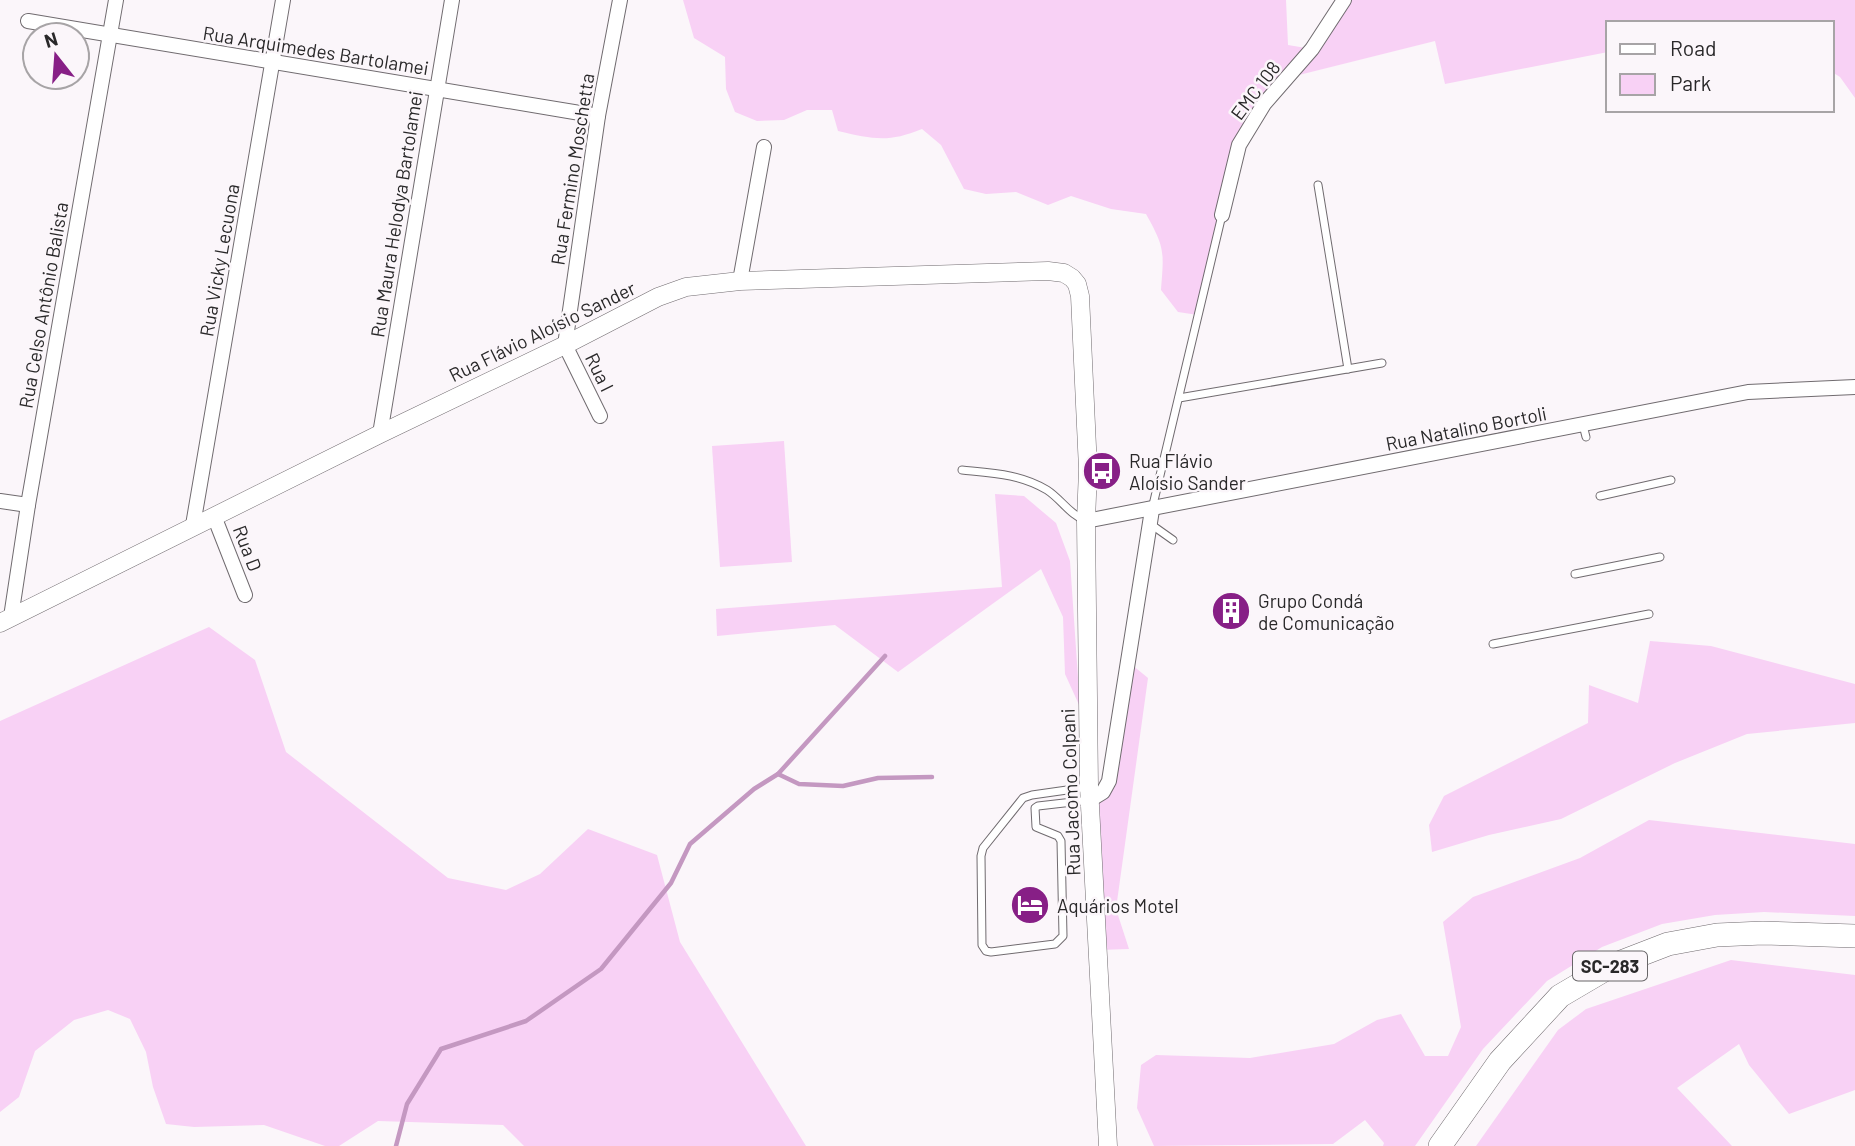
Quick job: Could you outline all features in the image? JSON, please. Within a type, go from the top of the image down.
[{"type":"main road","name":"SC-283","points":[[1440,1146],[1500,1061],[1560,996],[1611,966],[1668,944],[1717,935],[1763,933],[1855,936]]},
{"type":"street","name":"Rua Celso Antônio Balista","points":[[6,620],[116,0]]},
{"type":"street","name":"Rua Vicky Lecuona","points":[[193,525],[283,0]]},
{"type":"street","name":"Rua Maura Helodya Bartolamei","points":[[380,434],[435,89],[452,0]]},
{"type":"street","name":"Rua Fermino Moschetta","points":[[565,345],[598,116],[620,0]]},
{"type":"street","name":"EMC 108","points":[[1222,215],[1239,145],[1264,104],[1312,50],[1344,0]]},
{"type":"street","name":"Rua Arquimedes Bartolamei","points":[[91,32],[598,116]]},
{"type":"street","points":[[740,281],[764,147]]},
{"type":"street","name":"Rua Flávio Aloísio Sander","points":[[6,620],[193,525],[565,345],[657,297],[686,287],[740,281],[1002,271],[1048,271],[1064,273],[1072,278],[1077,284],[1080,296],[1088,469],[1086,521]]},
{"type":"street","name":"Rua I","points":[[565,345],[600,416]]},
{"type":"street","name":"Rua Natalino Bortoli","points":[[1086,521],[1151,516],[1585,430],[1748,391],[1855,387]]},
{"type":"street","points":[[0,501],[27,505]]},
{"type":"street","name":"Rua D","points":[[214,516],[245,595]]},
{"type":"street","points":[[1089,794],[1103,792],[1109,781],[1151,516]]},
{"type":"street","name":"Rua Jacomo Colpani","points":[[1086,521],[1089,794],[1108,1146]]},
{"type":"lane","points":[[1318,185],[1348,369]]},
{"type":"lane","points":[[1173,541],[1151,516],[1222,215]]},
{"type":"lane","points":[[1179,398],[1382,363]]},
{"type":"lane","points":[[962,470],[1021,477],[1049,491],[1078,518],[1086,521]]},
{"type":"lane","points":[[1600,496],[1671,480]]},
{"type":"lane","points":[[1575,574],[1660,557]]},
{"type":"lane","points":[[1493,644],[1649,614]]},
{"type":"lane","points":[[1032,794],[1089,794],[1035,808],[1036,827],[1058,836],[1061,841],[1063,936],[1055,944],[986,951],[982,945],[983,848],[1023,798],[1032,794]]},
{"type":"green space","points":[[683,0],[1286,0],[1288,45],[1312,49],[1344,0],[1855,0],[1855,98],[1840,77],[1834,73],[1834,21],[1606,21],[1606,52],[1445,84],[1435,41],[1287,78],[1239,145],[1198,315],[1178,312],[1161,290],[1162,250],[1146,214],[1111,209],[1071,196],[1048,205],[1016,192],[986,194],[964,189],[941,145],[922,129],[890,138],[871,138],[838,131],[832,110],[807,110],[784,120],[757,121],[735,112],[726,89],[725,57],[694,38]]},
{"type":"green space","points":[[784,441],[792,562],[720,567],[712,446]]},
{"type":"green space","points":[[995,494],[1024,496],[1056,523],[1070,561],[1080,707],[1065,674],[1063,617],[1041,569],[898,672],[835,625],[717,636],[716,609],[1002,587]]},
{"type":"green space","points":[[209,627],[255,660],[286,752],[448,878],[506,890],[540,874],[588,829],[657,855],[680,942],[806,1146],[524,1146],[503,1125],[378,1121],[339,1146],[325,1146],[264,1125],[194,1127],[166,1124],[153,1087],[146,1052],[130,1019],[108,1010],[74,1020],[35,1051],[19,1097],[0,1112],[0,721]]},
{"type":"green space","points":[[1650,641],[1711,646],[1855,684],[1855,723],[1747,734],[1675,763],[1561,819],[1489,835],[1432,852],[1429,825],[1444,796],[1588,723],[1589,685],[1638,703]]},
{"type":"green space","points":[[1126,660],[1148,678],[1116,909],[1129,949],[1098,950],[1090,800],[1103,792]]},
{"type":"green space","points":[[1649,820],[1855,844],[1855,916],[1764,912],[1715,915],[1662,924],[1602,947],[1547,981],[1483,1049],[1415,1146],[1383,1146],[1384,1143],[1365,1120],[1333,1144],[1154,1146],[1137,1108],[1141,1065],[1156,1055],[1250,1058],[1334,1044],[1377,1020],[1401,1014],[1425,1056],[1448,1056],[1461,1027],[1443,922],[1473,897],[1580,858]]},
{"type":"green space","points":[[1731,960],[1855,975],[1855,1090],[1789,1114],[1749,1065],[1739,1044],[1677,1088],[1732,1146],[1476,1146],[1558,1030],[1586,1009]]},
{"type":"waterway","points":[[396,1146],[407,1104],[441,1049],[526,1021],[601,969],[671,883],[690,844],[754,789],[778,774],[885,656]]},
{"type":"waterway","points":[[778,774],[799,784],[843,786],[878,778],[932,777]]},
{"type":"place","name":"Rua Flávio Aloísio Sander","points":[[1102,471]]},
{"type":"place","name":"Grupo Condá de Comunicação","points":[[1231,611]]},
{"type":"place","name":"Aquários Motel","points":[[1030,905]]}]
